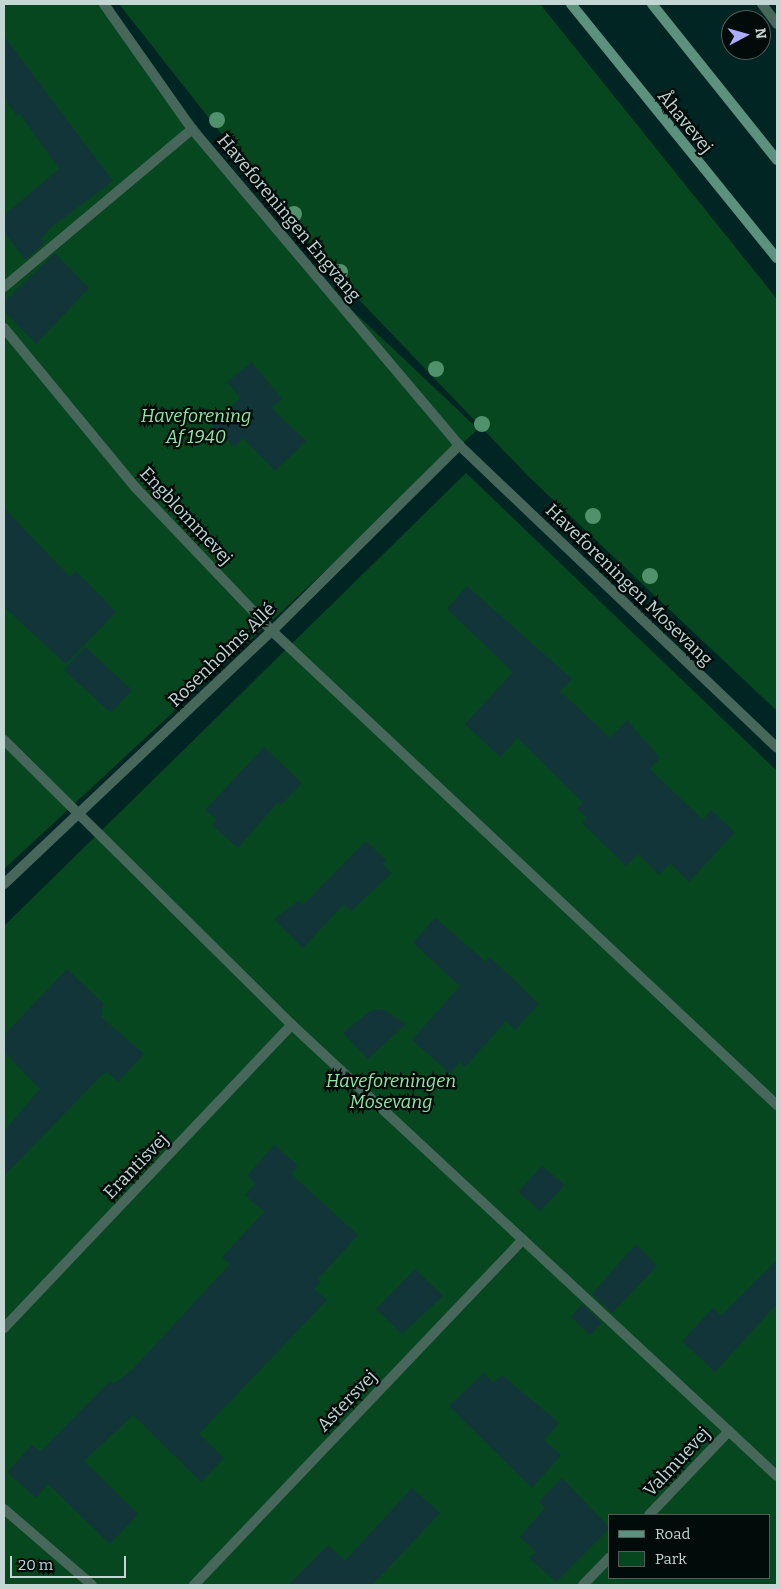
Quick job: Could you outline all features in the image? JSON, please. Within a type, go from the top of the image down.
[{"type":"main road","name":"Åhavevej","points":[[571,4],[777,258]]},
{"type":"main road","points":[[652,4],[777,160]]},
{"type":"street","name":"Haveforeningen Engvang","points":[[104,4],[192,129],[459,445]]},
{"type":"street","points":[[762,4],[777,24]]},
{"type":"street","points":[[4,287],[192,129]]},
{"type":"street","name":"Engblommevej","points":[[4,328],[135,487],[272,631]]},
{"type":"street","name":"Rosenholms Allé","points":[[4,884],[272,631],[459,445]]},
{"type":"street","name":"Haveforeningen Mosevang","points":[[459,445],[777,748]]},
{"type":"street","points":[[272,631],[777,1105]]},
{"type":"street","points":[[4,740],[80,813],[292,1025],[777,1476]]},
{"type":"street","name":"Erantisvej","points":[[4,1328],[292,1025]]},
{"type":"street","name":"Astersvej","points":[[194,1585],[523,1240]]},
{"type":"street","name":"Valmuevej","points":[[650,1514],[729,1431]]},
{"type":"street","points":[[4,1509],[92,1585]]},
{"type":"street","points":[[583,1585],[608,1559]]},
{"type":"green space","name":"Haveforening Af 1940","points":[[4,4],[107,4],[241,186],[334,293],[478,429],[4,869]]},
{"type":"green space","points":[[119,4],[540,4],[777,299],[777,711],[530,478],[320,259]]},
{"type":"green space","name":"Haveforeningen Mosevang","points":[[466,473],[777,771],[777,1585],[4,1585],[4,926]]},
{"type":"building","points":[[4,36],[113,181],[50,228],[41,239],[45,243],[25,260],[4,231],[4,215],[59,169],[20,114],[17,116],[4,98]]},
{"type":"building","points":[[55,253],[89,288],[36,344],[4,311],[4,302]]},
{"type":"building","points":[[252,362],[282,399],[271,408],[306,441],[275,471],[243,438],[234,447],[212,425],[240,398],[227,382]]},
{"type":"building","points":[[4,508],[70,577],[76,571],[116,612],[66,664],[4,607]]},
{"type":"building","points":[[467,586],[572,679],[560,691],[610,738],[627,720],[660,758],[650,769],[703,820],[711,810],[735,832],[689,882],[670,863],[659,875],[638,854],[626,866],[582,823],[587,818],[577,809],[583,803],[518,738],[500,757],[465,724],[513,672],[447,609]]},
{"type":"building","points":[[85,647],[132,690],[111,713],[64,670]]},
{"type":"building","points":[[264,747],[302,783],[281,805],[278,802],[238,848],[212,825],[216,819],[205,810]]},
{"type":"building","points":[[366,841],[386,860],[382,864],[392,873],[351,911],[344,904],[303,948],[274,919],[298,901],[303,905]]},
{"type":"building","points":[[435,918],[486,962],[490,957],[539,1004],[515,1030],[506,1021],[465,1067],[460,1062],[450,1073],[412,1040],[460,986],[413,943]]},
{"type":"building","points":[[67,969],[103,1003],[101,1017],[144,1054],[118,1082],[107,1072],[102,1075],[4,1176],[4,1131],[40,1089],[4,1052],[4,1035]]},
{"type":"building","points":[[382,1009],[406,1024],[368,1059],[343,1033],[370,1011]]},
{"type":"building","points":[[274,1145],[298,1165],[291,1174],[358,1235],[318,1279],[321,1282],[314,1289],[327,1300],[199,1434],[224,1458],[201,1482],[133,1415],[84,1461],[138,1514],[110,1544],[48,1484],[36,1498],[7,1472],[32,1445],[40,1452],[110,1381],[113,1384],[132,1370],[230,1264],[222,1257],[264,1212],[245,1195],[256,1183],[247,1176]]},
{"type":"building","points":[[542,1166],[565,1185],[540,1211],[518,1192]]},
{"type":"building","points":[[636,1244],[657,1266],[612,1313],[592,1294]]},
{"type":"building","points":[[777,1260],[777,1304],[715,1372],[682,1341],[713,1308],[721,1316]]},
{"type":"building","points":[[415,1269],[443,1296],[402,1334],[376,1309]]},
{"type":"building","points":[[582,1304],[602,1323],[590,1335],[571,1317]]},
{"type":"building","points":[[484,1373],[493,1383],[502,1375],[559,1423],[544,1440],[561,1455],[532,1488],[449,1406]]},
{"type":"building","points":[[562,1478],[608,1526],[608,1530],[556,1582],[529,1558],[536,1552],[520,1537],[545,1508],[539,1501]]},
{"type":"building","points":[[412,1488],[440,1513],[372,1585],[288,1585],[328,1545],[345,1561]]}]
